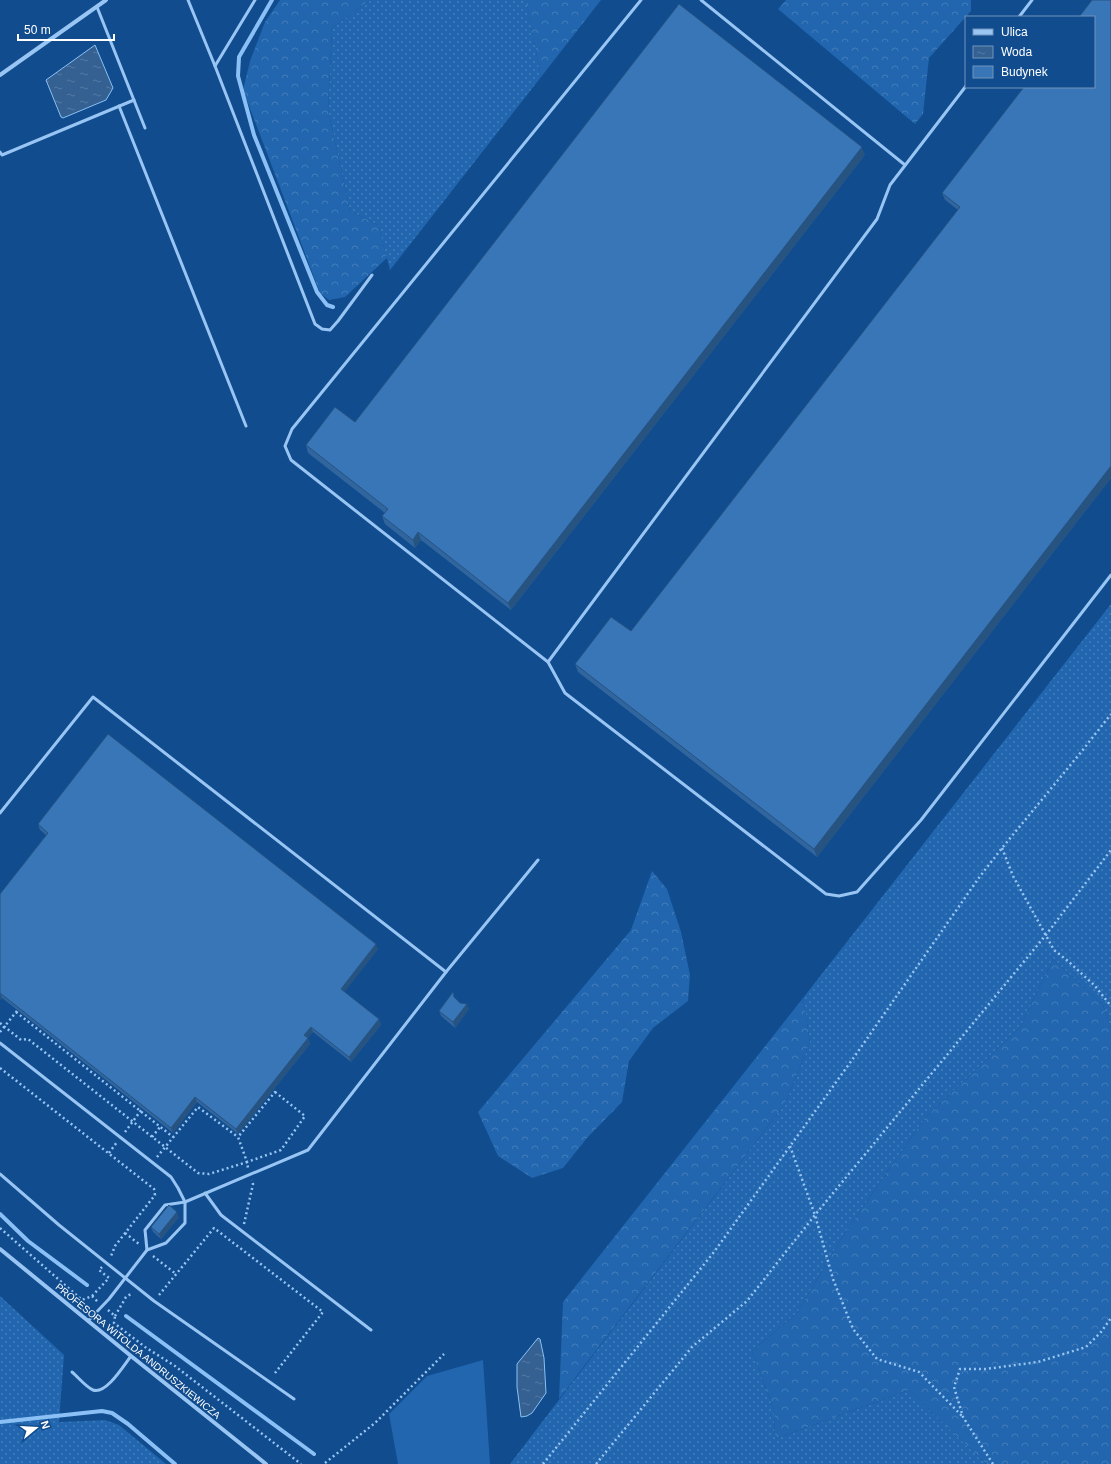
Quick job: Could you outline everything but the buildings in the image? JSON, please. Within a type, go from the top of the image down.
[{"type":"street","points":[[0,75],[106,0]]},
{"type":"street","name":"PROFESORA WITOLDA ANDRUSZKIEWICZA","points":[[0,1249],[266,1464]]},
{"type":"lane","points":[[188,0],[315,324],[322,329],[330,330],[372,275]]},
{"type":"lane","points":[[215,66],[255,0]]},
{"type":"lane","points":[[641,0],[292,429],[285,446],[291,460],[548,662],[565,693],[826,894],[839,896],[857,892],[921,820],[1111,575]]},
{"type":"lane","points":[[701,0],[905,165]]},
{"type":"lane","points":[[1020,16],[1032,0]]},
{"type":"lane","points":[[97,7],[145,128]]},
{"type":"lane","points":[[548,662],[877,219],[890,185],[965,87]]},
{"type":"lane","points":[[0,152],[2,155],[134,100]]},
{"type":"lane","points":[[119,106],[246,426]]},
{"type":"lane","points":[[0,813],[93,697],[446,972]]},
{"type":"lane","points":[[147,1250],[145,1230],[165,1205],[185,1202],[308,1150],[446,972],[538,860]]},
{"type":"lane","points":[[0,1043],[171,1177],[185,1202],[185,1223],[166,1243],[147,1250],[103,1306],[88,1321]]},
{"type":"lane","points":[[0,1174],[125,1278],[294,1399]]},
{"type":"lane","points":[[205,1193],[221,1215],[371,1330]]},
{"type":"lane","points":[[72,1372],[92,1389],[99,1390],[107,1387],[131,1356]]},
{"type":"path","points":[[542,1464],[714,1252],[857,1054],[978,879],[1111,714]]},
{"type":"path","points":[[1002,848],[1013,876],[1054,950],[1095,986],[1111,1006]]},
{"type":"path","points":[[596,1464],[692,1347],[747,1301],[815,1215],[1045,936],[1111,850]]},
{"type":"path","points":[[0,1032],[16,1011],[173,1137]]},
{"type":"path","points":[[0,1023],[21,1040],[28,1039],[192,1169],[202,1174],[209,1174],[281,1150],[305,1116],[276,1092],[238,1137]]},
{"type":"path","points":[[0,1068],[154,1189],[155,1195],[115,1246],[112,1254],[99,1270],[110,1278],[92,1296],[82,1300],[0,1228]]},
{"type":"path","points":[[153,1162],[198,1107],[238,1137],[253,1184],[243,1232]]},
{"type":"path","points":[[152,1137],[160,1126]]},
{"type":"path","points":[[790,1146],[815,1215],[833,1279],[853,1329],[876,1359],[919,1372],[963,1417],[993,1464]]},
{"type":"path","points":[[154,1300],[214,1228],[323,1312],[275,1373]]},
{"type":"path","points":[[137,1298],[131,1294],[126,1297],[114,1316],[114,1323],[133,1338],[175,1366],[301,1464]]},
{"type":"path","points":[[92,1296],[114,1316]]},
{"type":"path","points":[[963,1417],[954,1387],[960,1369],[986,1369],[1038,1362],[1086,1347],[1101,1332],[1111,1318]]},
{"type":"path","points":[[325,1463],[375,1423],[444,1354]]},
{"type":"green space","points":[[280,0],[370,0],[332,28],[328,109],[350,211],[378,225],[387,258],[345,297],[329,300],[320,293],[243,90],[250,61],[265,22]]},
{"type":"green space","points":[[370,0],[526,0],[541,77],[390,270],[378,225],[350,211],[328,109],[332,28]]},
{"type":"green space","points":[[601,0],[541,77],[526,1]]},
{"type":"green space","points":[[786,0],[971,0],[971,11],[929,58],[923,114],[915,124],[778,9]]},
{"type":"green space","points":[[1111,604],[1111,1028],[1103,1005],[1053,959],[1021,1026],[925,1118],[844,1234],[797,1313],[752,1351],[774,1410],[775,1439],[909,1390],[986,1464],[510,1464],[785,1104],[810,1042],[803,998]]},
{"type":"green space","points":[[652,871],[667,889],[681,932],[690,975],[688,1001],[653,1028],[629,1061],[622,1102],[587,1138],[563,1168],[532,1178],[498,1156],[478,1112],[631,930]]},
{"type":"green space","points":[[1053,959],[1103,1005],[1111,1028],[1111,1464],[986,1464],[909,1390],[775,1439],[774,1410],[752,1351],[797,1313],[844,1234],[925,1118],[1021,1026]]},
{"type":"green space","points":[[803,998],[810,1042],[785,1104],[559,1399],[563,1302]]},
{"type":"green space","points":[[0,1296],[64,1355],[59,1422],[105,1420],[119,1425],[166,1464],[0,1464]]},
{"type":"green space","points":[[483,1360],[490,1464],[398,1464],[389,1414],[427,1376]]},
{"type":"water","points":[[95,45],[113,88],[106,100],[63,118],[61,117],[46,80]]},
{"type":"water","points":[[538,1338],[540,1339],[544,1358],[546,1393],[532,1413],[521,1417],[517,1387],[517,1364]]},
{"type":"waterway","points":[[272,0],[239,57],[238,76],[254,135],[317,292],[327,305],[333,307]]},
{"type":"waterway","points":[[0,1214],[28,1241],[87,1285]]},
{"type":"waterway","points":[[126,1316],[314,1454]]},
{"type":"waterway","points":[[0,1422],[102,1411],[112,1413],[128,1424],[175,1464]]}]
